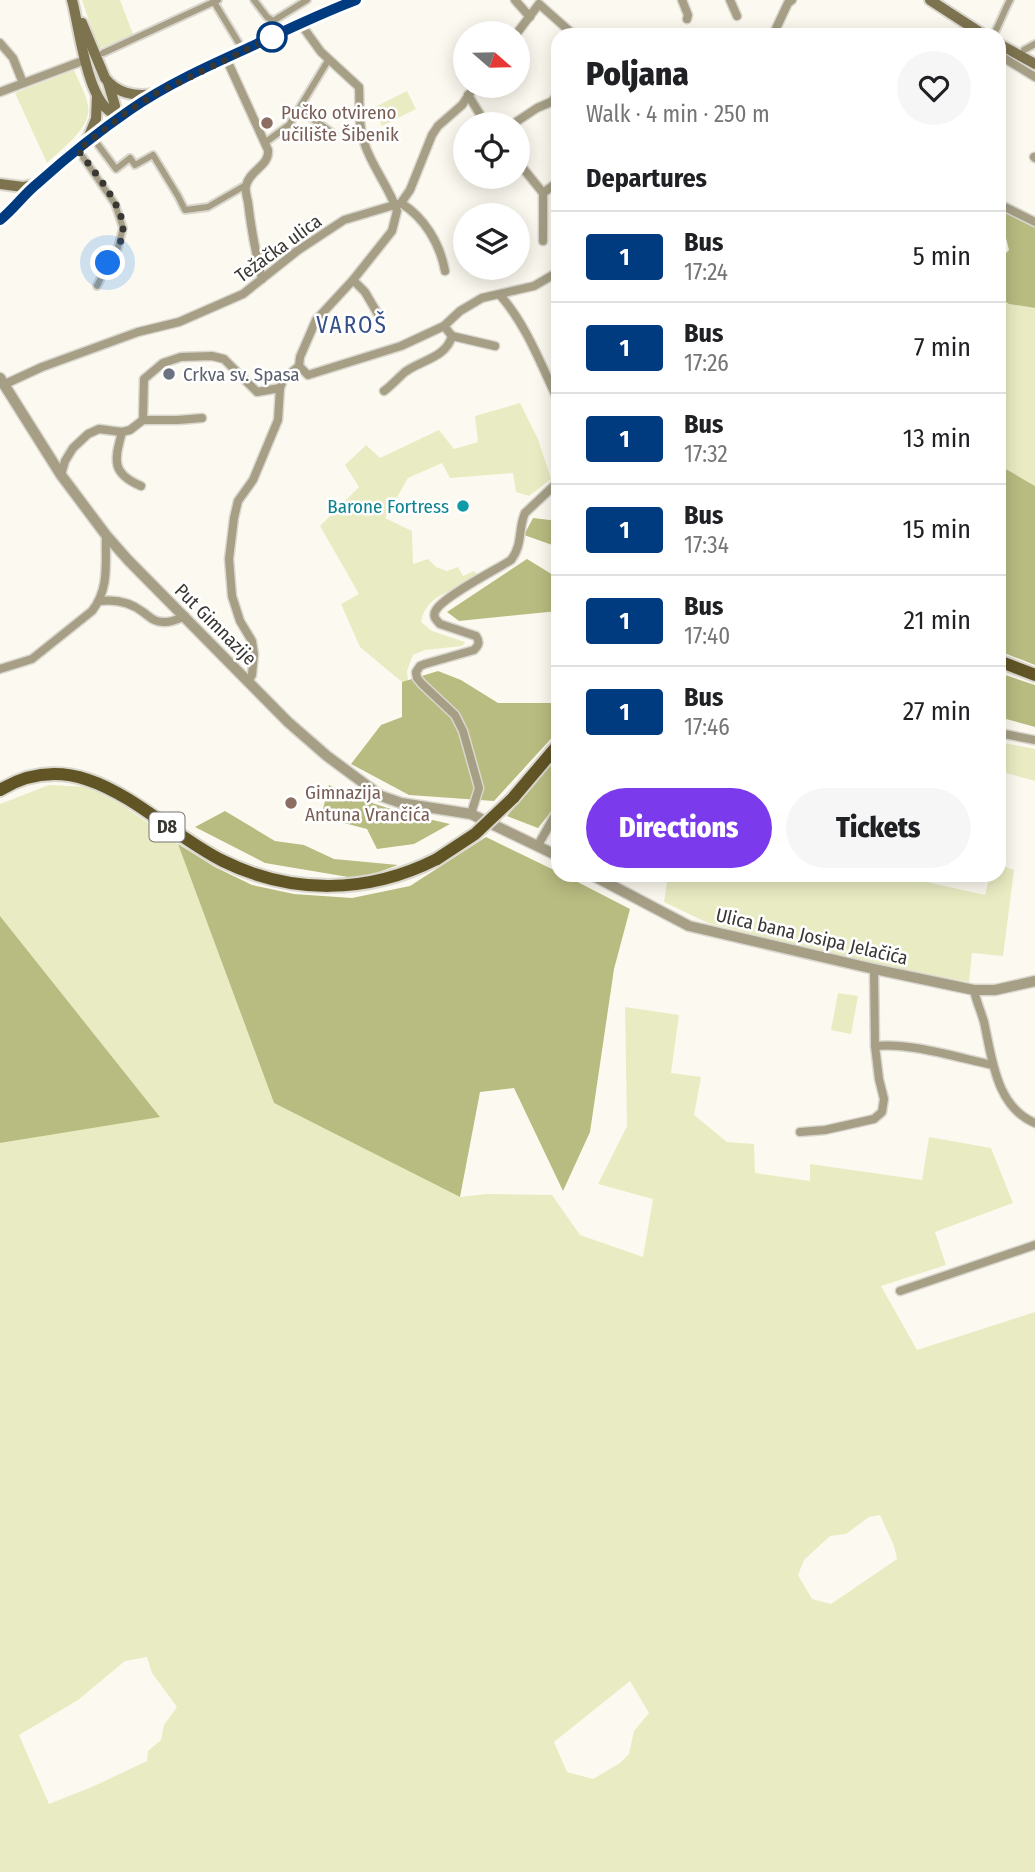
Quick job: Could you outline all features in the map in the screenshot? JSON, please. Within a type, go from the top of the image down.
[{"type":"main road","points":[[0,220],[15,208],[36,184],[117,118],[157,93],[300,23],[356,0]]},
{"type":"main road","points":[[930,0],[973,28]]},
{"type":"main road","points":[[74,6],[85,60],[97,96],[117,118]]},
{"type":"main road","points":[[74,6],[108,82],[117,118]]},
{"type":"main road","points":[[1006,48],[1035,64]]},
{"type":"main road","points":[[108,82],[131,94],[144,96],[157,93]]},
{"type":"main road","points":[[85,144],[95,124],[97,96]]},
{"type":"main road","points":[[2,184],[23,187],[36,184]]},
{"type":"main road","points":[[2,184],[15,195],[15,208]]},
{"type":"main road","points":[[1006,664],[1035,675]]},
{"type":"main road","name":"D8","points":[[0,790],[25,779],[44,775],[76,776],[113,789],[195,846],[254,874],[287,883],[319,886],[359,885],[400,875],[437,859],[475,834],[513,798],[551,753]]},
{"type":"street","points":[[254,0],[267,18],[273,21],[307,0]]},
{"type":"street","points":[[515,0],[530,17]]},
{"type":"street","points":[[682,0],[687,19]]},
{"type":"street","points":[[730,0],[737,16]]},
{"type":"street","points":[[776,28],[792,0]]},
{"type":"street","points":[[997,28],[1010,0]]},
{"type":"street","points":[[103,54],[216,1],[240,44]]},
{"type":"street","points":[[527,21],[540,2],[567,28]]},
{"type":"street","points":[[300,23],[321,52],[359,87],[362,138],[368,154],[398,204],[414,212],[425,225],[439,248],[445,271]]},
{"type":"street","points":[[0,43],[13,58],[23,83]]},
{"type":"street","points":[[1024,50],[1035,44]]},
{"type":"street","points":[[85,144],[116,169],[130,158],[135,165],[153,155],[185,210],[208,207],[246,186],[254,171],[265,164],[269,155],[266,142],[226,58]]},
{"type":"street","points":[[1006,59],[1035,77]]},
{"type":"street","points":[[0,92],[85,60]]},
{"type":"street","points":[[266,142],[289,125],[329,60]]},
{"type":"street","points":[[248,681],[252,675],[253,640],[240,621],[232,596],[229,559],[232,531],[238,501],[253,480],[278,420],[280,388],[283,380],[299,366],[300,357],[316,320],[353,280],[392,231],[398,204],[410,190],[432,135],[466,98]]},
{"type":"street","points":[[530,113],[551,102]]},
{"type":"street","points":[[299,109],[334,134]]},
{"type":"street","points":[[85,144],[115,204],[123,228],[117,251],[97,286]]},
{"type":"street","points":[[530,177],[543,193],[543,241]]},
{"type":"street","points":[[246,186],[252,238],[262,279]]},
{"type":"street","points":[[543,193],[551,187]]},
{"type":"street","name":"Težačka ulica","points":[[1,381],[138,332],[179,321],[243,294],[297,251],[344,220],[398,204]]},
{"type":"street","points":[[1006,208],[1035,222]]},
{"type":"street","points":[[299,366],[309,375],[401,346],[444,326],[460,311],[482,298],[534,285],[551,276]]},
{"type":"street","points":[[353,280],[365,292],[379,316]]},
{"type":"street","points":[[500,295],[513,309],[551,384]]},
{"type":"street","points":[[444,326],[452,336],[495,346]]},
{"type":"street","points":[[384,391],[404,373],[444,350],[450,345],[452,336]]},
{"type":"street","points":[[143,420],[144,379],[163,363],[181,357],[212,356],[224,359],[257,392],[280,388]]},
{"type":"street","name":"Put Gimnazije","points":[[1,381],[61,475],[106,535],[288,722],[381,796],[401,803],[471,814]]},
{"type":"street","points":[[61,475],[73,448],[99,429],[122,432],[130,430],[143,420],[202,418]]},
{"type":"street","points":[[122,432],[116,454],[117,464],[127,478],[141,486]]},
{"type":"street","points":[[551,488],[525,513],[517,552],[511,559],[436,609],[436,621],[476,636],[479,639],[478,645],[474,650],[425,664],[416,671],[422,684],[455,715],[463,731],[479,788],[471,814],[551,852]]},
{"type":"street","points":[[0,669],[32,659],[92,611],[100,601],[105,580],[106,535]]},
{"type":"street","points":[[100,601],[131,604],[152,620],[163,622],[185,616]]},
{"type":"street","points":[[1006,734],[1035,740]]},
{"type":"street","points":[[538,845],[551,822]]},
{"type":"street","name":"Ulica bana Josipa Jelačića","points":[[605,882],[689,926],[874,969],[974,990],[995,990],[1035,981]]},
{"type":"street","points":[[800,1132],[874,1119],[882,1112],[884,1099],[876,1046],[874,969]]},
{"type":"street","points":[[974,990],[1000,1086],[1023,1117],[1033,1121]]},
{"type":"street","points":[[876,1046],[904,1046],[993,1065]]},
{"type":"street","points":[[900,1291],[1035,1245]]},
{"type":"green space","points":[[82,0],[120,0],[133,34],[98,47]]},
{"type":"green space","points":[[74,70],[86,97],[88,114],[74,138],[47,163],[15,93]]},
{"type":"green space","points":[[407,91],[416,109],[382,126],[373,108]]},
{"type":"green space","points":[[1006,213],[1035,227],[1035,308],[1006,302],[1006,253],[1009,250]]},
{"type":"green space","points":[[1006,302],[1035,308],[1035,486],[1006,469]]},
{"type":"green space","points":[[520,403],[538,439],[551,479],[529,496],[516,492],[513,473],[450,478],[442,463],[408,478],[385,518],[412,531],[413,564],[428,559],[436,567],[447,571],[458,567],[463,576],[474,571],[478,575],[436,598],[424,612],[421,622],[432,631],[465,642],[462,646],[425,650],[413,655],[407,671],[408,681],[402,682],[360,647],[341,604],[359,594],[320,526],[359,487],[345,465],[366,445],[380,458],[439,430],[454,449],[478,442],[475,416]]},
{"type":"green space","points":[[1006,469],[1035,486],[1035,665],[1006,654]]},
{"type":"green space","points":[[533,518],[551,520],[551,545],[524,535]]},
{"type":"green space","points":[[527,559],[551,574],[551,612],[459,621],[447,612]]},
{"type":"green space","points":[[438,671],[461,680],[498,703],[551,703],[551,739],[494,801],[409,795],[351,764],[381,725],[402,717],[402,682]]},
{"type":"green space","points":[[1006,675],[1035,685],[1035,727],[1006,719]]},
{"type":"green space","points":[[1006,743],[1035,749],[1035,781],[1006,773]]},
{"type":"green space","points":[[551,764],[551,812],[538,828],[507,816]]},
{"type":"green space","points":[[49,785],[90,787],[122,805],[178,844],[274,1103],[460,1197],[486,1194],[552,1195],[580,1235],[643,1257],[653,1199],[598,1184],[627,1126],[625,1007],[679,1015],[671,1073],[701,1077],[694,1115],[727,1142],[754,1144],[755,1173],[810,1181],[810,1164],[922,1180],[929,1137],[991,1148],[1013,1203],[935,1232],[946,1265],[881,1286],[917,1350],[1035,1312],[1035,1872],[0,1872],[0,1143],[159,1116],[0,916],[0,804]],"holes":[[[880,1515],[897,1559],[831,1604],[812,1599],[798,1575],[804,1560],[830,1536],[846,1534],[869,1517]],[[147,1657],[152,1673],[177,1707],[164,1725],[161,1740],[148,1751],[147,1761],[49,1804],[19,1735],[78,1700],[125,1661]],[[630,1681],[649,1713],[634,1731],[629,1754],[620,1763],[593,1779],[567,1772],[554,1742]]]},
{"type":"green space","points":[[329,785],[404,813],[450,824],[414,844],[377,849],[367,829],[321,817]]},
{"type":"green space","points":[[225,811],[275,841],[304,845],[334,859],[398,865],[360,879],[265,863],[195,827]]},
{"type":"green space","points":[[486,837],[551,869],[551,882],[578,882],[630,909],[614,969],[590,1132],[563,1191],[514,1088],[480,1092],[460,1197],[274,1103],[178,844],[215,867],[252,885],[294,894],[352,898],[410,886]]},
{"type":"green space","points":[[1006,867],[1014,870],[1003,956],[972,953],[969,982],[877,965],[708,923],[664,902],[667,882],[926,882],[985,895],[988,882],[1006,882]]},
{"type":"green space","points":[[0,916],[160,1117],[0,1143]]},
{"type":"green space","points":[[838,993],[858,996],[851,1034],[831,1030]]},
{"type":"bus line","name":"1","points":[[0,220],[13,210],[36,184],[102,131],[157,93],[226,58],[356,0]]},
{"type":"place","name":"Pučko otvireno učilište Šibenik","points":[[267,123]]},
{"type":"place","name":"Crkva sv. Spasa","points":[[169,374]]},
{"type":"place","name":"Barone Fortress","points":[[463,506]]},
{"type":"place","name":"Gimnazija Antuna Vrančića","points":[[291,803]]},
{"type":"district","name":"VAROŠ","points":[[352,325]]},
{"type":"route","points":[[108,263],[120,242],[123,228],[121,217],[78,150],[128,111],[157,93],[272,37]]}]
